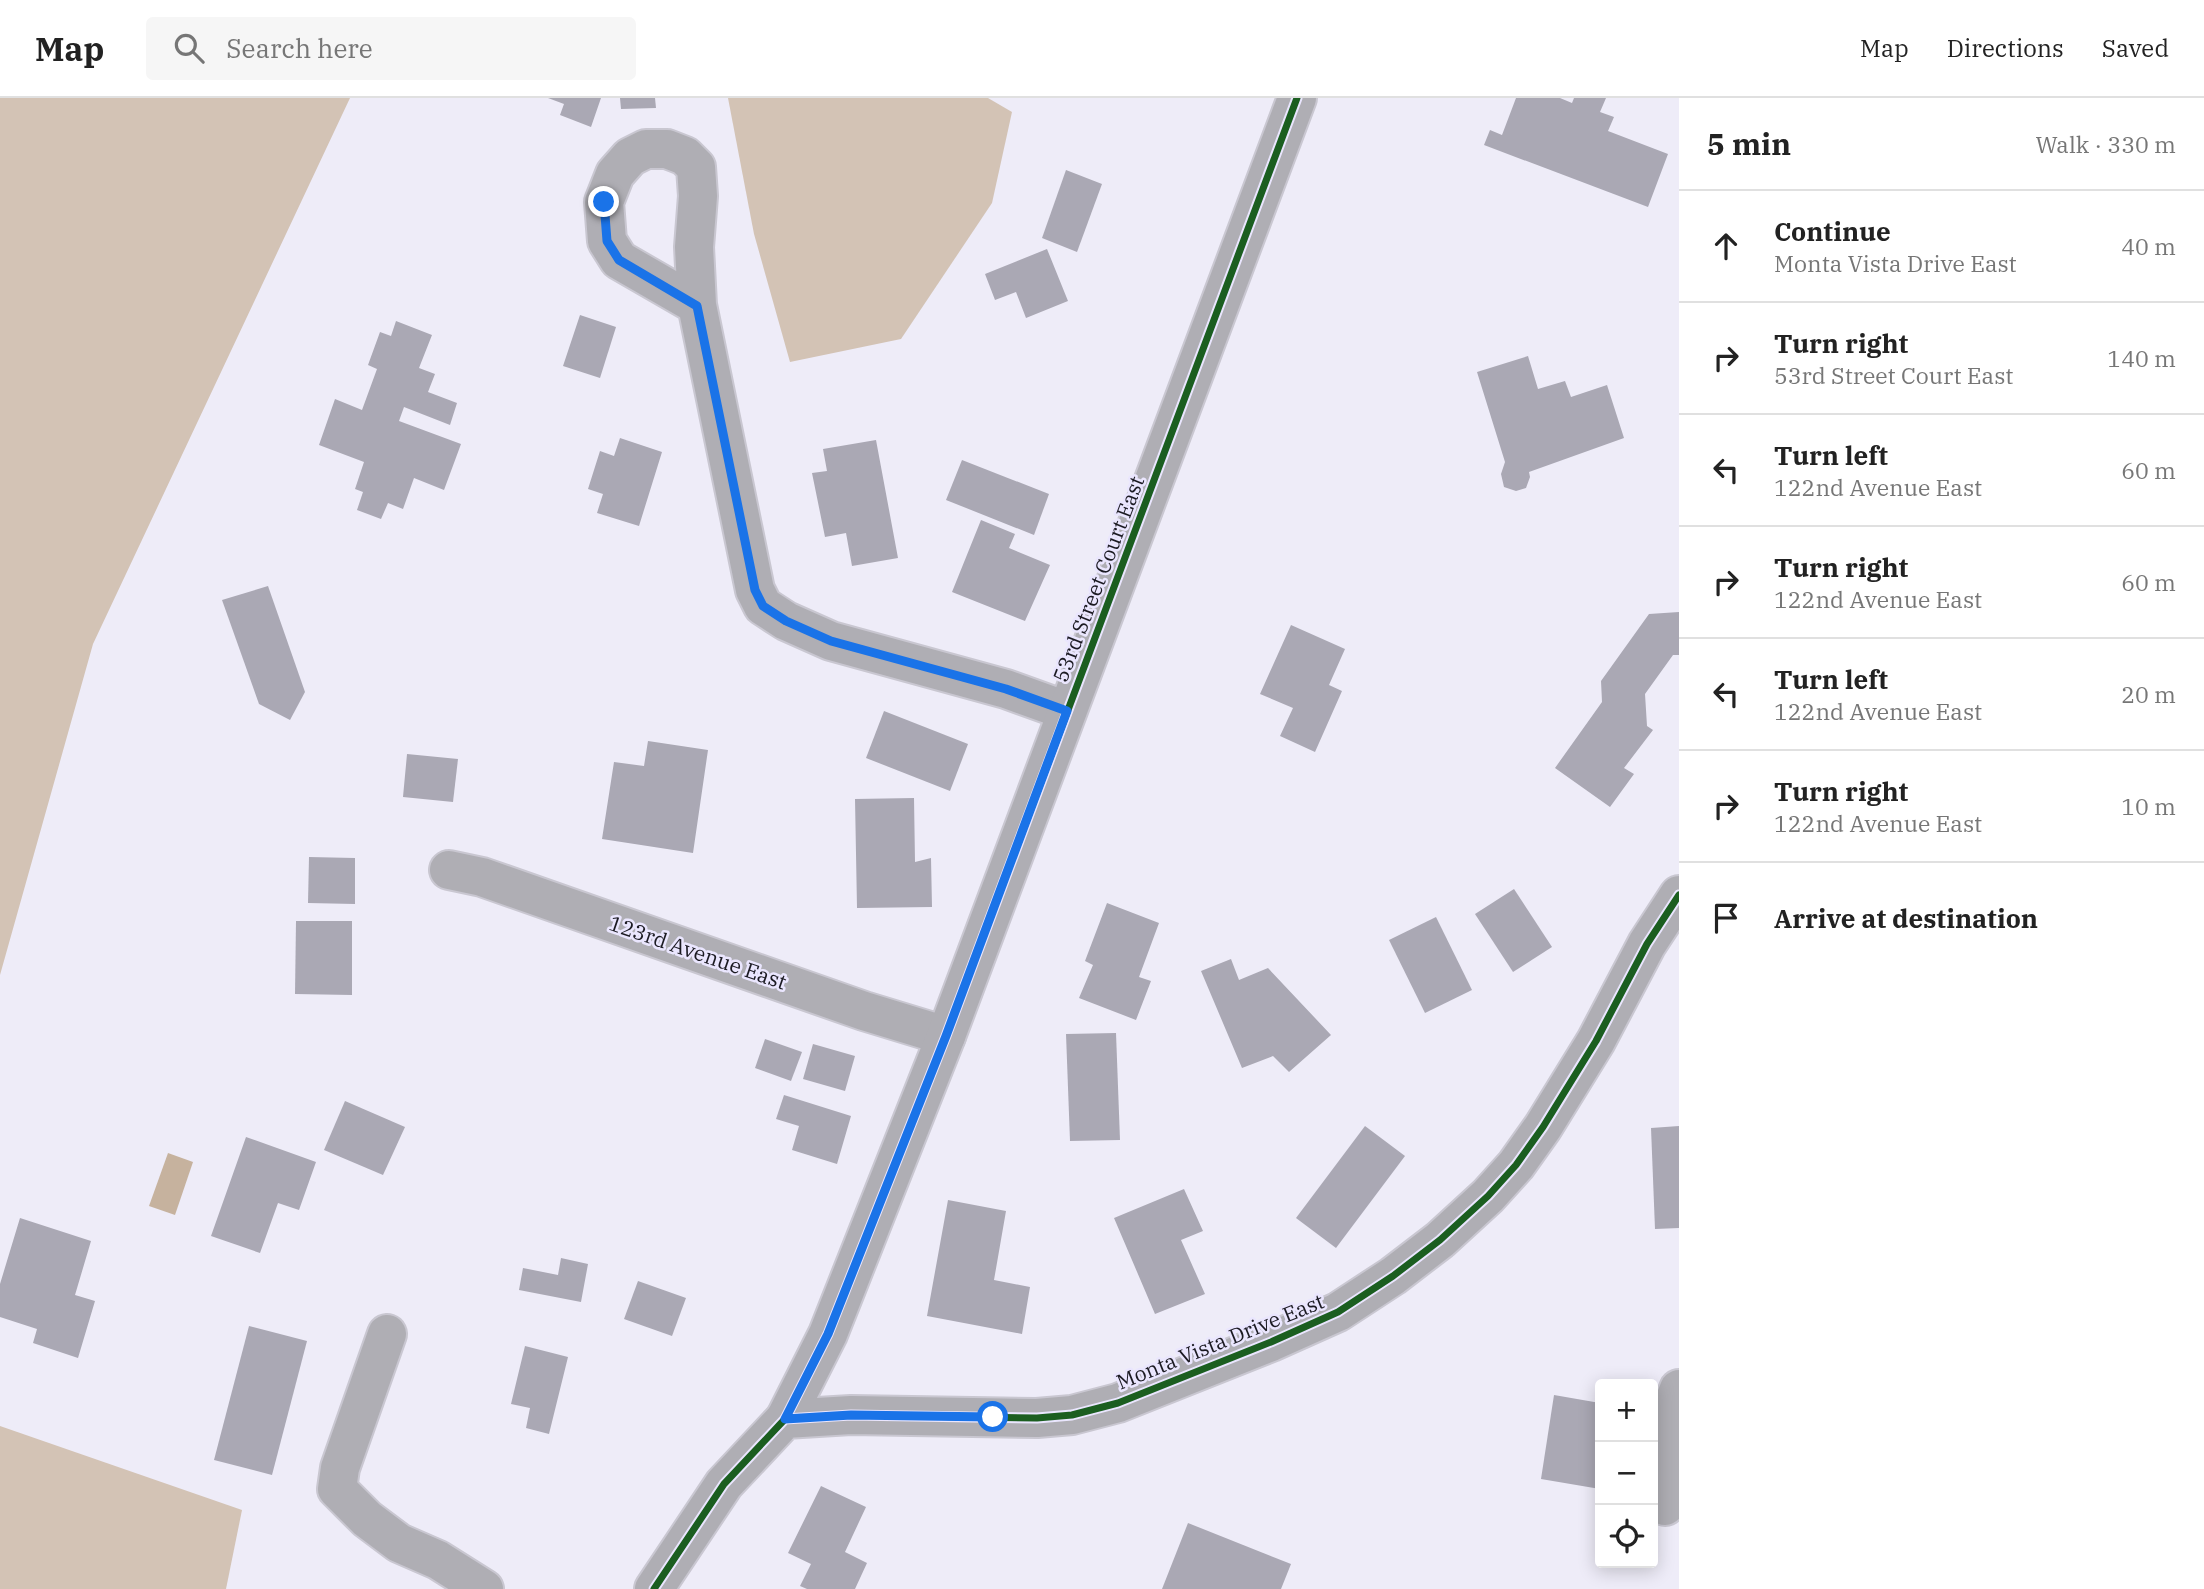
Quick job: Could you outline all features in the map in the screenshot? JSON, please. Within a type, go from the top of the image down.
[{"type":"street","name":"53rd Street Court East","points":[[785,1419],[828,1334],[946,1036],[1297,98]]},
{"type":"street","points":[[697,306],[755,590],[763,606],[786,621],[831,641],[1006,689],[1067,711]]},
{"type":"street","name":"123rd Avenue East","points":[[449,870],[482,877],[864,1011],[946,1036]]},
{"type":"street","name":"Monta Vista Drive East","points":[[785,1419],[851,1415],[1037,1418],[1072,1415],[1118,1403],[1271,1342],[1338,1312],[1393,1276],[1440,1240],[1517,1165],[1596,1041],[1647,944],[1679,895]]},
{"type":"street","points":[[387,1334],[340,1468],[337,1489],[367,1519],[399,1543],[438,1560],[484,1589]]},
{"type":"street","points":[[1665,1506],[1663,1458],[1671,1407],[1679,1389]]},
{"type":"street","points":[[654,1589],[724,1484],[785,1419]]},
{"type":"shaded area","points":[[0,98],[350,98],[93,644],[0,975]]},
{"type":"shaded area","points":[[728,98],[988,98],[1012,112],[992,203],[901,339],[790,362],[754,234]]},
{"type":"shaded area","points":[[168,1153],[193,1162],[175,1215],[149,1206]]},
{"type":"shaded area","points":[[0,1426],[242,1510],[226,1589],[0,1589]]},
{"type":"building","points":[[548,98],[601,98],[591,127],[560,115],[564,104]]},
{"type":"building","points":[[620,98],[655,98],[656,108],[621,109]]},
{"type":"building","points":[[1516,98],[1560,98],[1572,103],[1574,98],[1606,98],[1600,112],[1614,117],[1608,131],[1668,154],[1648,207],[1484,145],[1490,130],[1502,135]]},
{"type":"building","points":[[1066,170],[1102,184],[1077,252],[1042,238]]},
{"type":"building","points":[[1047,249],[1068,301],[1026,318],[1016,292],[995,300],[985,274]]},
{"type":"building","points":[[580,315],[616,327],[600,378],[563,366]]},
{"type":"building","points":[[396,321],[432,335],[419,368],[435,374],[428,392],[457,403],[450,425],[404,407],[399,421],[461,444],[444,490],[414,478],[403,509],[388,503],[381,519],[357,510],[363,492],[355,489],[364,462],[319,445],[335,399],[362,410],[377,369],[368,365],[380,332],[391,336]]},
{"type":"building","points":[[1528,356],[1538,389],[1565,381],[1571,397],[1607,385],[1624,438],[1529,472],[1526,488],[1516,491],[1504,487],[1501,474],[1505,462],[1477,372]]},
{"type":"building","points":[[620,438],[662,452],[639,526],[597,513],[603,494],[588,489],[600,451],[614,456]]},
{"type":"building","points":[[876,440],[898,558],[852,566],[846,533],[825,537],[812,473],[827,471],[823,449]]},
{"type":"building","points":[[962,460],[1049,494],[1034,535],[946,500]]},
{"type":"building","points":[[981,520],[1015,534],[1009,548],[1050,565],[1025,621],[952,592]]},
{"type":"building","points":[[268,586],[305,692],[290,720],[259,704],[222,600]]},
{"type":"building","points":[[1679,612],[1679,655],[1673,655],[1645,694],[1647,726],[1653,730],[1624,768],[1634,774],[1610,807],[1555,768],[1602,702],[1601,681],[1649,614]]},
{"type":"building","points":[[1291,625],[1345,649],[1329,685],[1342,691],[1315,752],[1280,736],[1293,708],[1260,694]]},
{"type":"building","points":[[884,711],[968,744],[950,791],[866,758]]},
{"type":"building","points":[[648,741],[708,750],[693,853],[602,839],[614,762],[644,766]]},
{"type":"building","points":[[407,754],[458,759],[453,802],[403,797]]},
{"type":"building","points":[[914,798],[915,862],[931,858],[932,907],[857,908],[855,799]]},
{"type":"building","points":[[309,857],[355,858],[355,904],[308,903]]},
{"type":"building","points":[[1514,889],[1552,947],[1513,972],[1475,914]]},
{"type":"building","points":[[1107,903],[1159,923],[1139,977],[1151,981],[1136,1020],[1079,998],[1093,965],[1085,961]]},
{"type":"building","points":[[1436,917],[1472,990],[1425,1013],[1389,940]]},
{"type":"building","points":[[296,921],[352,921],[352,995],[295,994]]},
{"type":"building","points":[[1231,959],[1239,980],[1268,968],[1331,1035],[1289,1072],[1273,1056],[1242,1068],[1201,971]]},
{"type":"building","points":[[1116,1033],[1120,1140],[1070,1141],[1066,1034]]},
{"type":"building","points":[[765,1039],[802,1052],[791,1081],[755,1068]]},
{"type":"building","points":[[813,1044],[855,1056],[845,1091],[803,1079]]},
{"type":"building","points":[[784,1095],[851,1116],[837,1164],[792,1150],[799,1126],[776,1119]]},
{"type":"building","points":[[345,1101],[405,1127],[383,1175],[324,1150]]},
{"type":"building","points":[[1365,1126],[1405,1156],[1336,1248],[1296,1218]]},
{"type":"building","points":[[1679,1126],[1679,1228],[1655,1229],[1651,1128]]},
{"type":"building","points":[[246,1137],[316,1162],[299,1210],[278,1203],[260,1253],[211,1236]]},
{"type":"building","points":[[1184,1189],[1203,1231],[1181,1240],[1205,1294],[1155,1314],[1114,1218]]},
{"type":"building","points":[[948,1200],[1006,1211],[994,1280],[1030,1287],[1022,1334],[927,1316]]},
{"type":"building","points":[[20,1218],[91,1241],[75,1295],[95,1301],[78,1358],[33,1343],[37,1329],[0,1317],[0,1284]]},
{"type":"building","points":[[561,1258],[588,1264],[581,1302],[519,1290],[523,1268],[558,1275]]},
{"type":"building","points":[[638,1281],[686,1298],[672,1336],[624,1319]]},
{"type":"building","points":[[249,1326],[307,1341],[272,1475],[214,1460]]},
{"type":"building","points":[[525,1346],[568,1357],[549,1434],[526,1428],[530,1408],[511,1404]]},
{"type":"building","points":[[1554,1395],[1595,1402],[1595,1488],[1541,1479]]},
{"type":"building","points":[[821,1486],[866,1507],[845,1552],[867,1563],[855,1589],[807,1589],[800,1586],[811,1564],[788,1553]]},
{"type":"building","points":[[1188,1523],[1291,1564],[1281,1589],[1162,1589]]},
{"type":"cycle path","points":[[785,1419],[828,1334],[946,1036],[1297,98]]},
{"type":"cycle path","points":[[654,1589],[724,1484],[785,1419],[851,1415],[1037,1418],[1072,1415],[1118,1403],[1271,1342],[1338,1312],[1393,1276],[1440,1240],[1488,1196],[1516,1165],[1596,1041],[1647,944],[1679,895]]},
{"type":"route","points":[[604,202],[607,241],[619,260],[697,306],[755,590],[763,606],[786,621],[831,641],[1006,689],[1067,711],[946,1036],[828,1334],[785,1419],[851,1415],[993,1417]]}]
